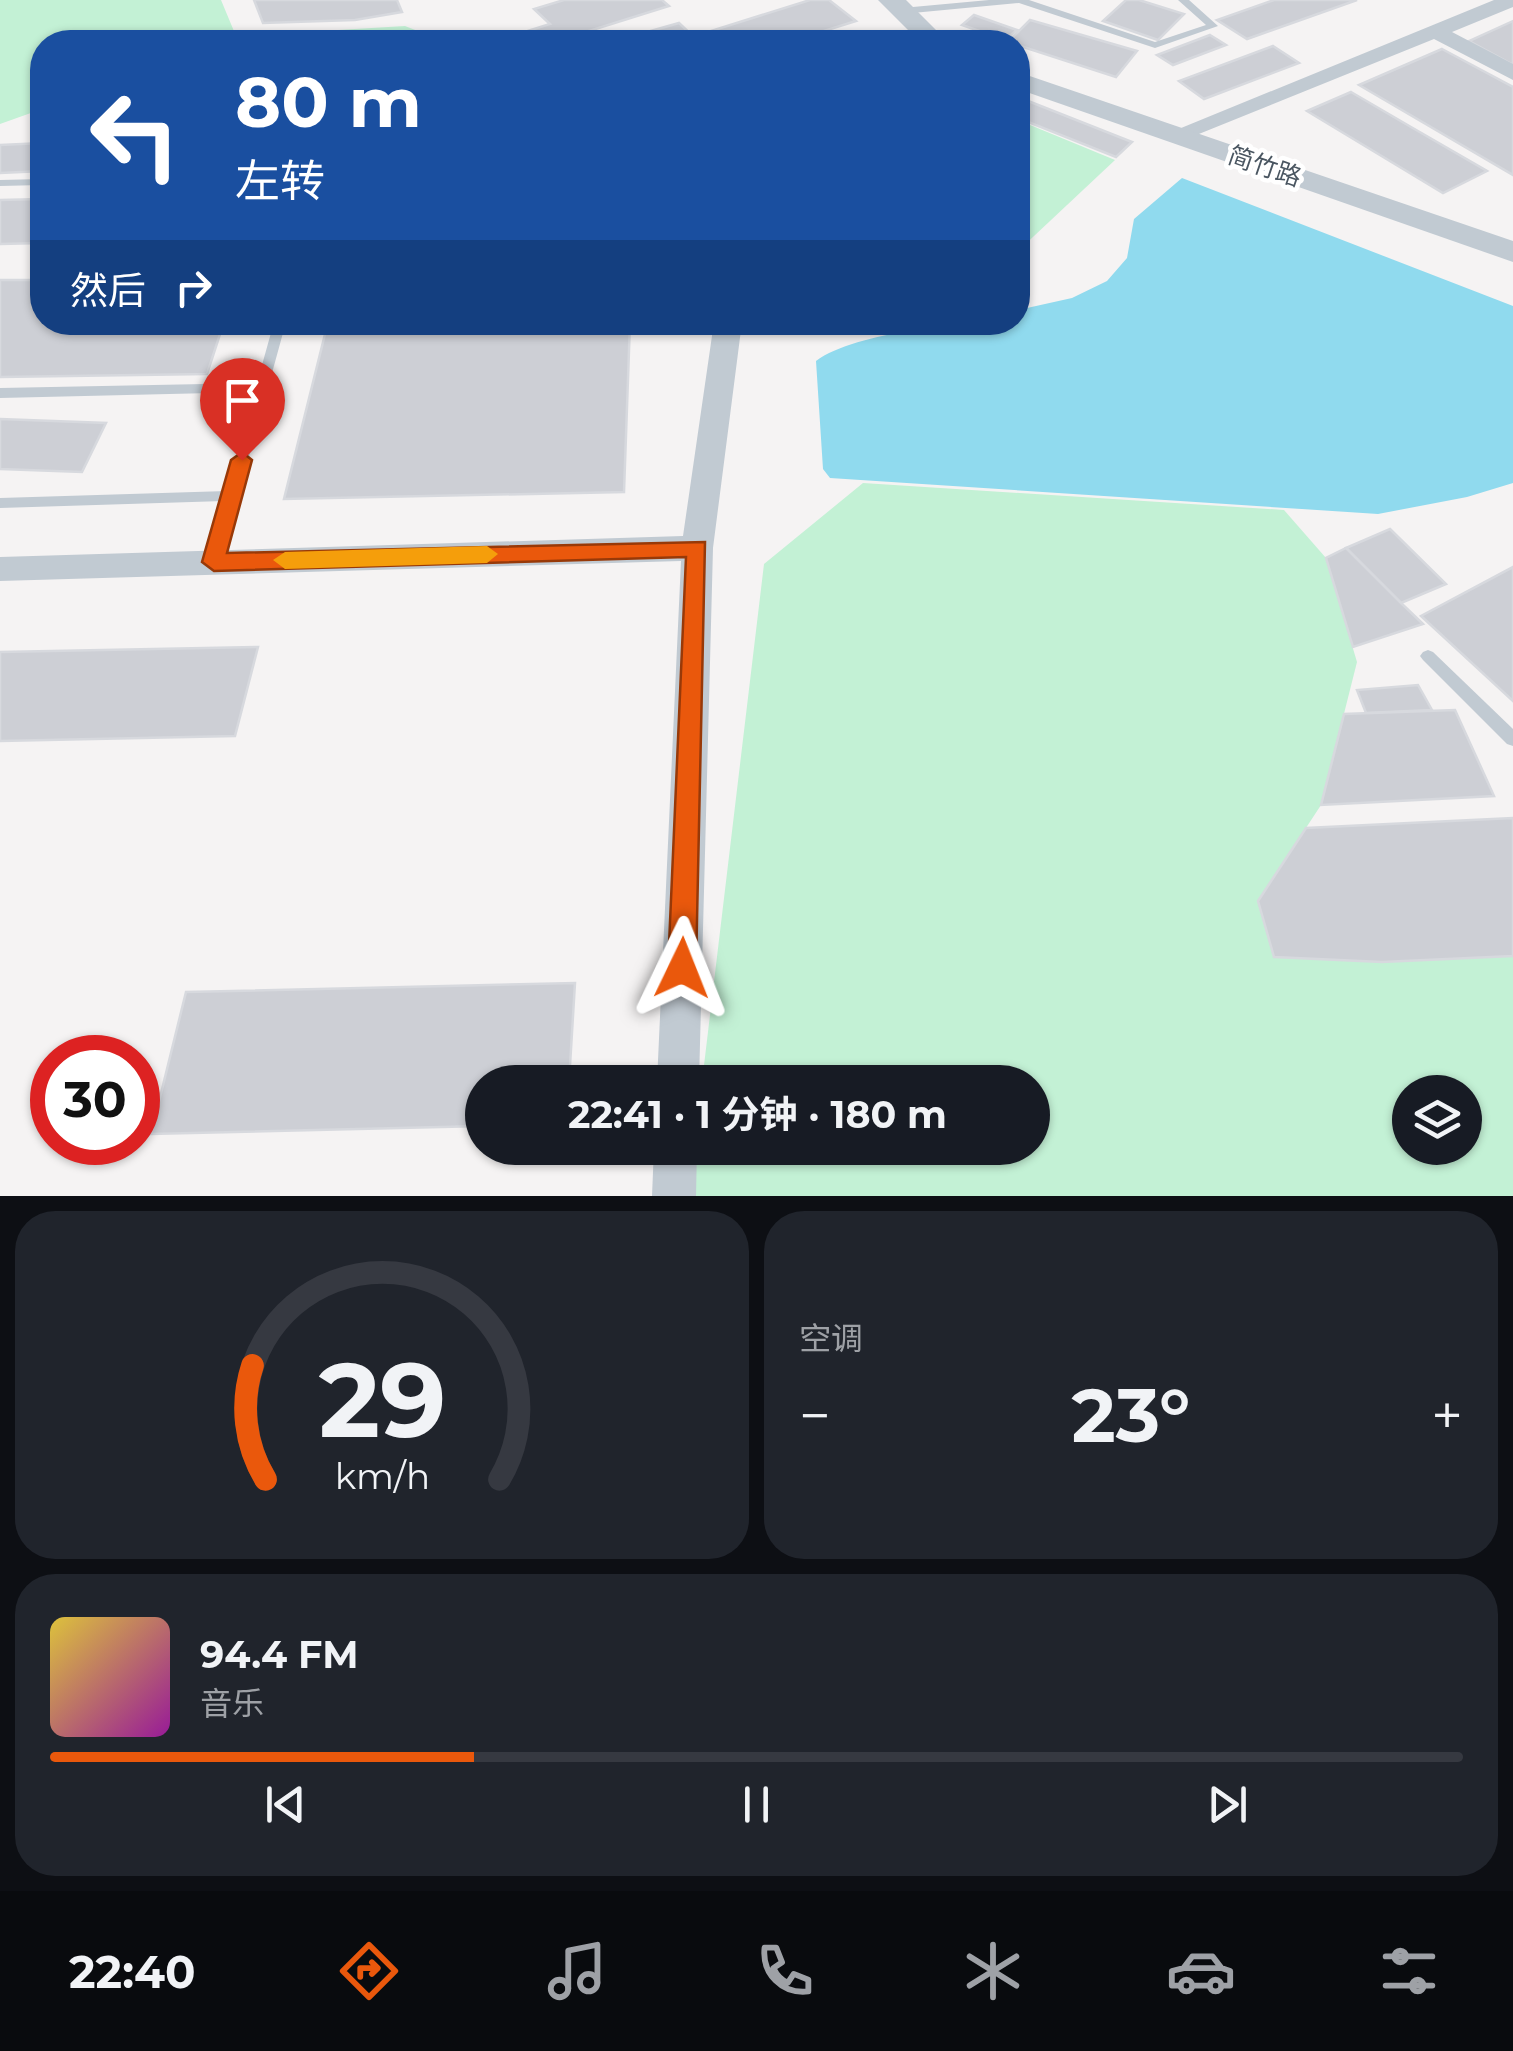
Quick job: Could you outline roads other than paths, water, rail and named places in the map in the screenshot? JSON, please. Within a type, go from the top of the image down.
[{"type":"street","points":[[1176,135],[1512,0]]},
{"type":"street","points":[[896,6],[922,30]]},
{"type":"street","points":[[1434,31],[1513,72]]},
{"type":"street","name":"简竹路","points":[[1030,84],[1513,252]]},
{"type":"street","points":[[679,1065],[697,548],[726,335]]},
{"type":"street","points":[[0,569],[697,548]]},
{"type":"street","points":[[674,1196],[675,1165]]},
{"type":"lane","points":[[896,6],[1019,0],[1156,45],[1213,26],[1183,0]]},
{"type":"lane","points":[[0,183],[30,182]]},
{"type":"lane","points":[[214,562],[276,335]]},
{"type":"lane","points":[[0,392],[262,387]]},
{"type":"lane","points":[[0,503],[232,496]]},
{"type":"lane","points":[[1428,656],[1513,739]]},
{"type":"water","points":[[1182,178],[1513,306],[1513,483],[1467,497],[1378,514],[830,478],[823,469],[816,361],[884,335],[1030,335],[1030,307],[1072,298],[1107,281],[1127,258],[1134,219]]}]
